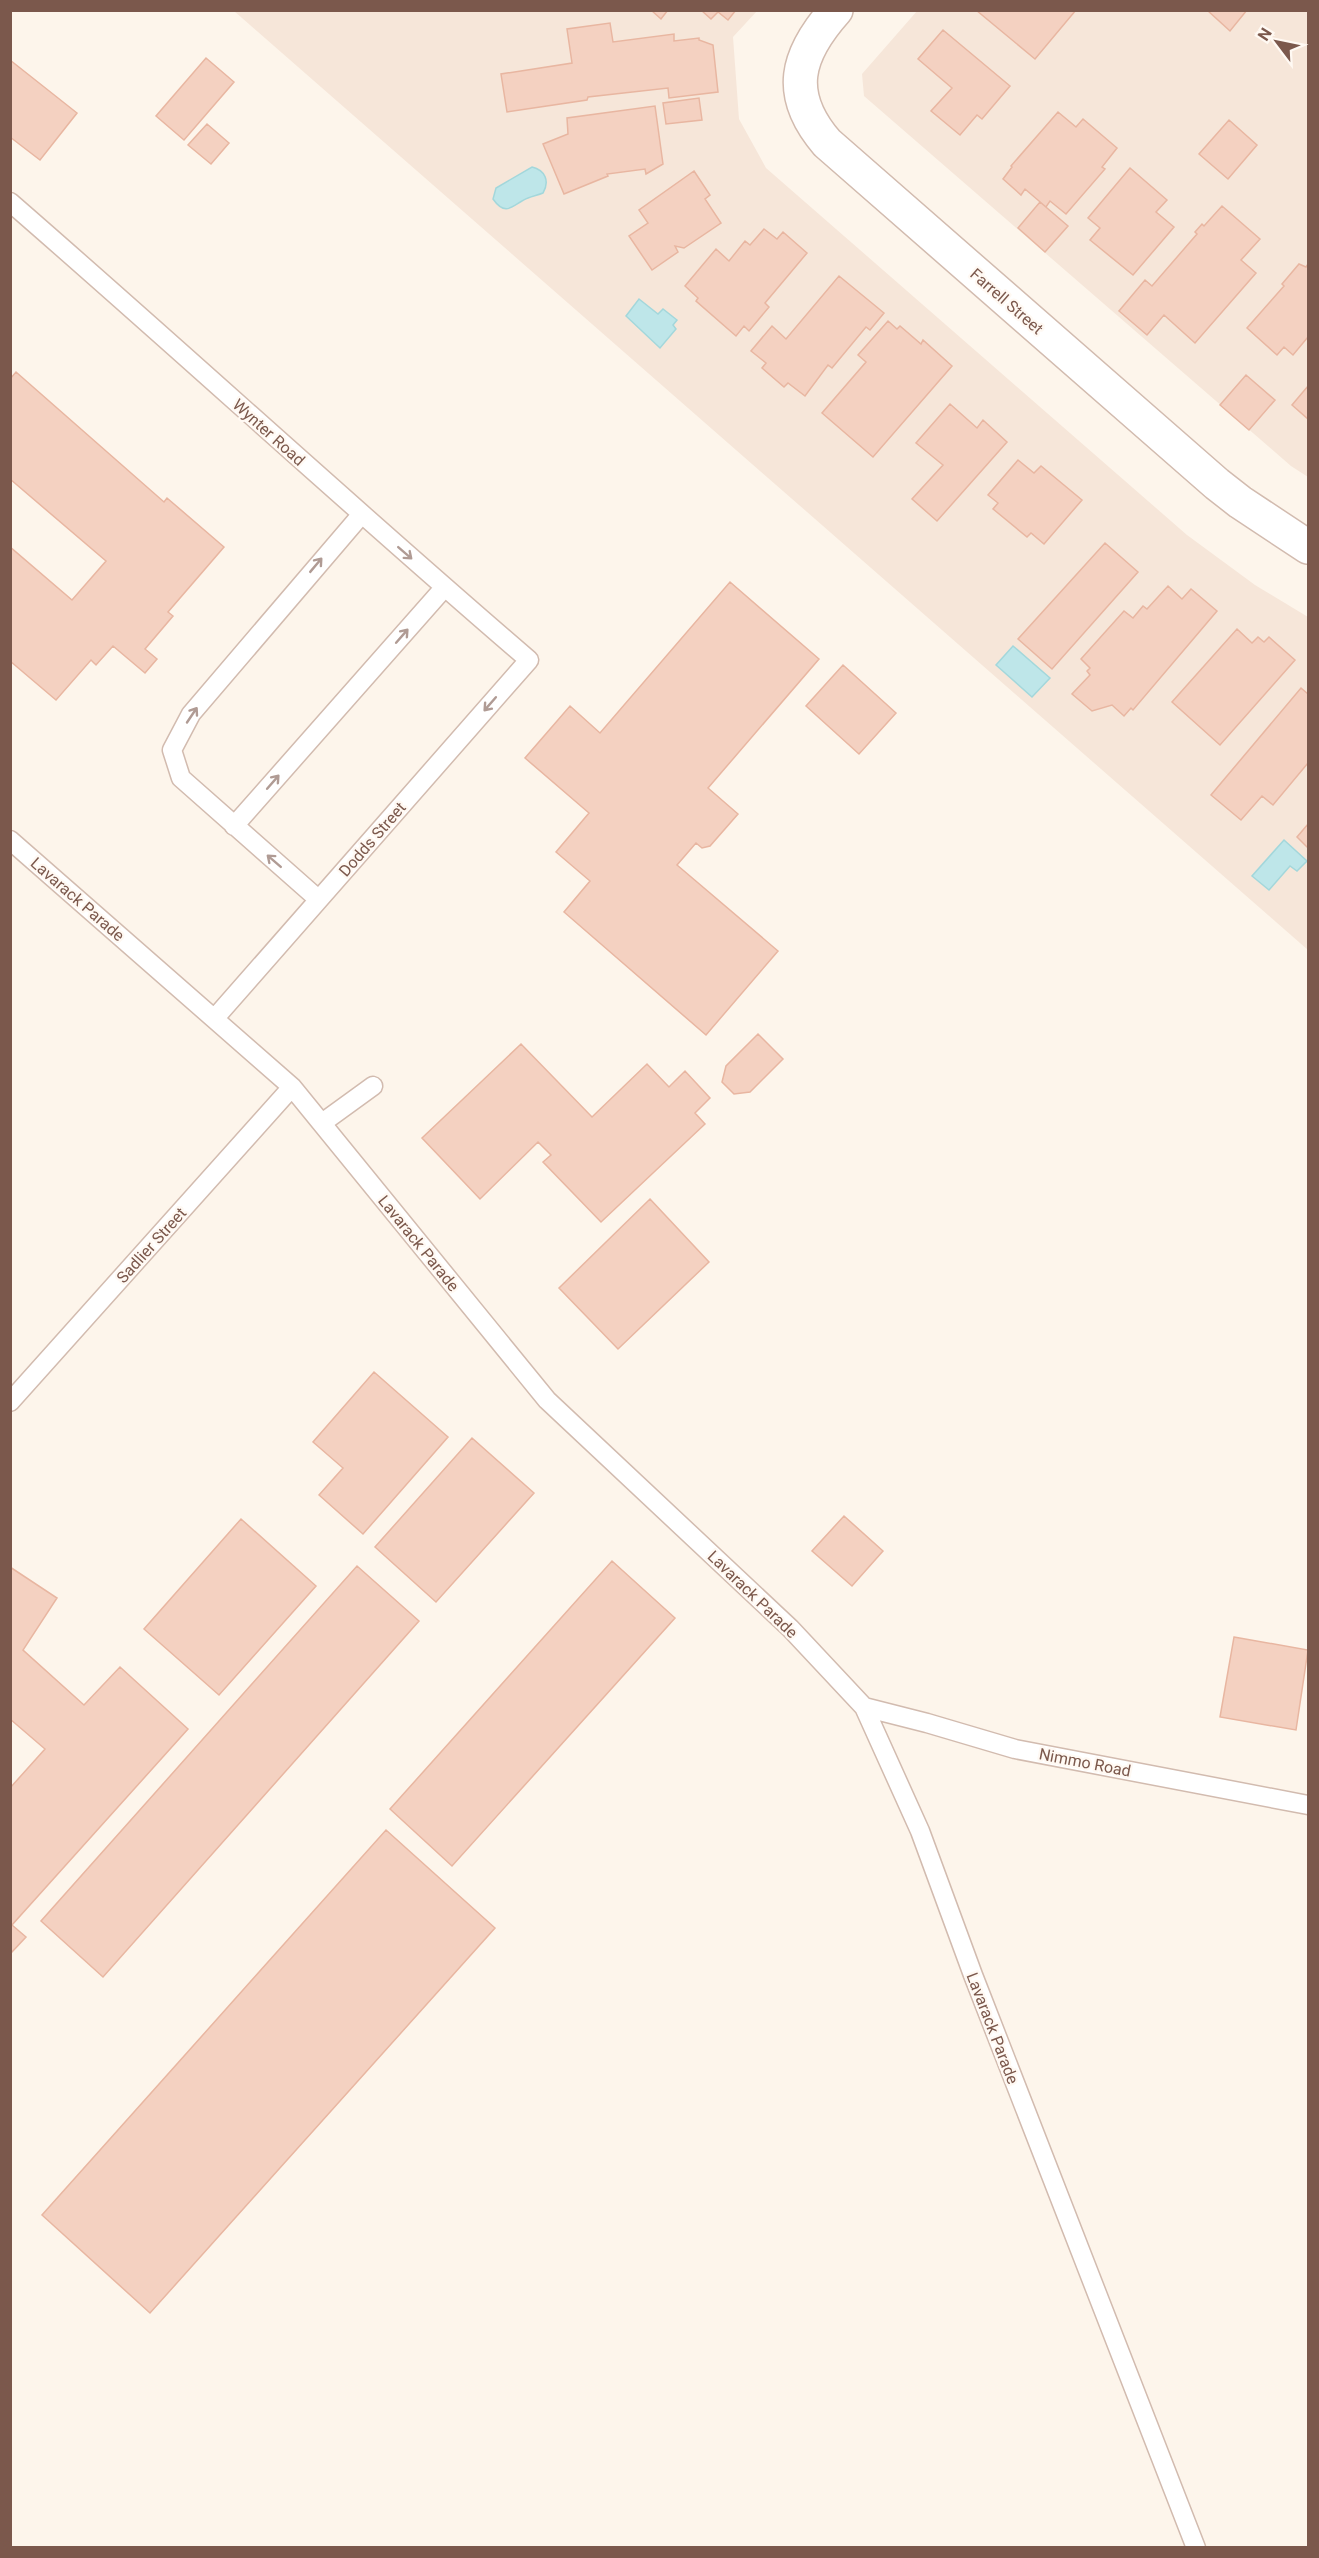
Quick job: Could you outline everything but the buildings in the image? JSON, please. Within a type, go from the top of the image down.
[{"type":"street","name":"Farrell Street","points":[[836,10],[815,35],[802,63],[800,88],[802,102],[815,129],[827,143],[1216,484],[1239,502],[1308,547]]},
{"type":"lane","name":"Wynter Road","points":[[10,202],[144,319],[361,515],[529,660]]},
{"type":"lane","points":[[318,899],[181,778],[172,750],[191,714],[361,515]]},
{"type":"lane","points":[[234,826],[444,588]]},
{"type":"lane","name":"Dodds Street","points":[[215,1018],[529,660]]},
{"type":"lane","name":"Lavarack Parade","points":[[10,840],[292,1087],[547,1400],[790,1628],[864,1707],[920,1831],[972,1975],[1196,2547]]},
{"type":"lane","points":[[322,1123],[373,1086]]},
{"type":"lane","name":"Sadlier Street","points":[[10,1402],[292,1087]]},
{"type":"lane","name":"Nimmo Road","points":[[864,1707],[1015,1749],[1308,1805]]},
{"type":"shaded area","points":[[234,11],[757,11],[733,37],[739,119],[766,168],[1187,535],[1255,585],[1308,617],[1308,950]]},
{"type":"shaded area","points":[[917,11],[1308,11],[1308,477],[1291,466],[864,96],[862,74]]},
{"type":"water","points":[[532,167],[543,173],[545,177],[546,184],[543,193],[507,209],[498,205],[493,199],[496,188]]},
{"type":"water","points":[[639,299],[658,314],[663,309],[677,320],[673,325],[676,329],[660,348],[626,316]]},
{"type":"water","points":[[1013,646],[1050,678],[1032,697],[996,665]]},
{"type":"water","points":[[1284,840],[1307,861],[1297,871],[1290,866],[1269,890],[1252,876]]}]
